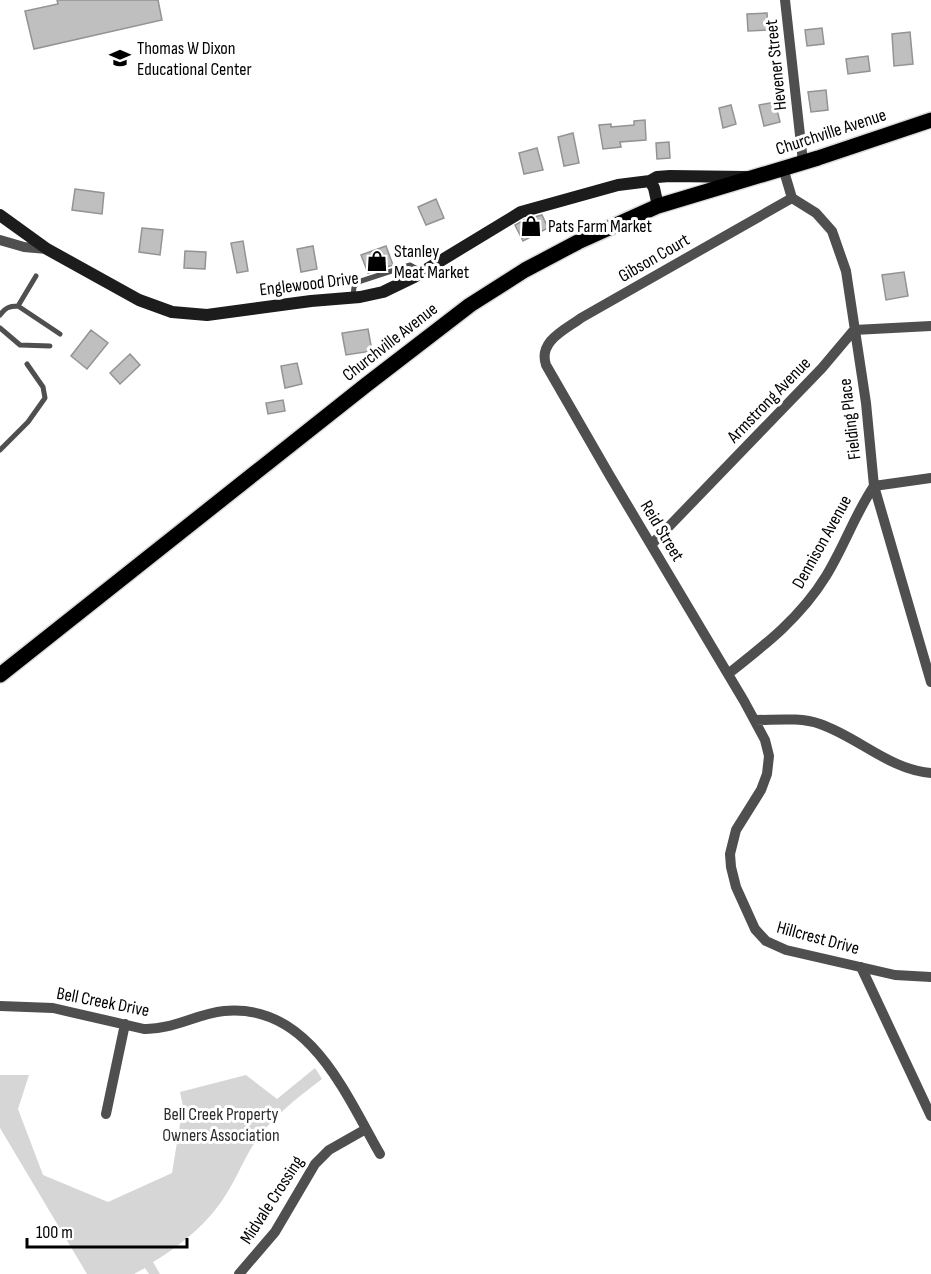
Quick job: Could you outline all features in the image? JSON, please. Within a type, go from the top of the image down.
[{"type":"main road","name":"Churchville Avenue","points":[[0,675],[366,385],[470,305],[525,270],[578,242],[658,206],[931,120]]},
{"type":"street","name":"Hevener Street","points":[[785,0],[803,162]]},
{"type":"street","points":[[783,168],[792,198]]},
{"type":"street","name":"Englewood Drive","points":[[0,240],[24,247],[47,249],[157,308],[180,313],[214,315],[311,301],[374,295],[392,289],[423,272],[498,225],[529,209],[618,185],[650,182],[657,177],[683,175],[750,177]]},
{"type":"street","points":[[650,182],[654,188],[658,206]]},
{"type":"street","name":"Fielding Place","points":[[792,198],[820,217],[832,231],[846,271],[866,403],[874,486],[931,682]]},
{"type":"street","name":"Gibson Court","points":[[544,358],[545,347],[581,318],[792,198]]},
{"type":"street","points":[[0,215],[47,249]]},
{"type":"street","points":[[854,330],[931,326]]},
{"type":"street","name":"Armstrong Avenue","points":[[651,545],[822,368],[854,330]]},
{"type":"street","name":"Reid Street","points":[[544,358],[564,397],[755,720]]},
{"type":"street","name":"Dennison Avenue","points":[[728,674],[777,635],[812,596],[833,564],[862,503],[874,486],[931,478]]},
{"type":"street","points":[[755,720],[816,722],[899,765],[931,773]]},
{"type":"street","name":"Hillcrest Drive","points":[[755,720],[765,740],[769,760],[767,774],[761,790],[739,825],[731,846],[731,867],[742,903],[757,932],[773,946],[895,975],[931,977]]},
{"type":"street","points":[[861,967],[931,1116]]},
{"type":"street","name":"Bell Creek Drive","points":[[0,1006],[53,1008],[155,1029],[201,1015],[225,1011],[255,1014],[271,1019],[297,1032],[317,1050],[380,1154]]},
{"type":"street","points":[[106,1114],[125,1024]]},
{"type":"street","name":"Midvale Crossing","points":[[239,1274],[275,1233],[307,1176],[321,1157],[366,1129]]},
{"type":"lane","points":[[18,306],[36,276]]},
{"type":"lane","points":[[0,315],[3,310],[11,306],[18,306],[60,334]]},
{"type":"lane","points":[[0,328],[20,345],[50,346]]},
{"type":"lane","points":[[0,450],[33,416],[45,398],[44,387],[27,364]]},
{"type":"green space","name":"Bell Creek Property Owners Association","points":[[315,1068],[322,1079],[282,1111],[256,1140],[224,1198],[207,1220],[176,1247],[153,1262],[160,1274],[149,1274],[145,1268],[134,1274],[87,1274],[0,1128],[0,1075],[29,1075],[18,1109],[43,1175],[108,1202],[172,1173],[183,1106],[180,1092],[246,1075],[277,1099]]},
{"type":"building","points":[[57,0],[158,0],[162,20],[34,49],[25,11],[58,4]]},
{"type":"building","points":[[767,13],[768,30],[748,31],[747,14]]},
{"type":"building","points":[[822,28],[824,44],[807,46],[805,30]]},
{"type":"building","points":[[910,32],[913,64],[894,66],[892,34]]},
{"type":"building","points":[[868,56],[870,71],[848,74],[846,59]]},
{"type":"building","points":[[826,90],[828,110],[811,112],[808,92]]},
{"type":"building","points":[[775,102],[780,122],[764,126],[759,105]]},
{"type":"building","points":[[731,105],[736,124],[723,128],[719,108]]},
{"type":"building","points":[[645,120],[646,140],[620,142],[621,147],[603,149],[599,125],[611,124],[611,127],[634,125],[634,121]]},
{"type":"building","points":[[573,133],[579,163],[564,166],[558,137]]},
{"type":"building","points":[[669,142],[670,158],[657,159],[656,143]]},
{"type":"building","points":[[537,148],[543,170],[524,174],[519,153]]},
{"type":"building","points":[[75,189],[104,193],[102,214],[72,210]]},
{"type":"building","points":[[436,199],[444,218],[426,225],[418,207]]},
{"type":"building","name":"Pats Farm Market","points":[[542,215],[548,228],[523,241],[515,225]]},
{"type":"building","points":[[142,228],[163,230],[160,255],[139,252]]},
{"type":"building","points":[[243,241],[248,271],[237,273],[231,243]]},
{"type":"building","points":[[313,246],[317,269],[301,272],[297,249]]},
{"type":"building","name":"Stanley Meat Market","points":[[386,246],[393,265],[368,273],[361,255]]},
{"type":"building","points":[[185,251],[206,252],[205,269],[184,268]]},
{"type":"building","points":[[904,272],[908,296],[886,300],[882,275]]},
{"type":"building","points":[[368,329],[372,351],[346,355],[342,333]]},
{"type":"building","points":[[91,330],[108,343],[87,369],[71,356]]},
{"type":"building","points":[[130,354],[140,365],[120,384],[110,373]]},
{"type":"building","points":[[297,363],[302,384],[285,388],[281,366]]},
{"type":"building","points":[[283,400],[285,411],[268,414],[266,403]]},
{"type":"place","name":"Thomas W Dixon Educational Center","points":[[120,58]]},
{"type":"place","name":"Pats Farm Market","points":[[531,226]]},
{"type":"place","name":"Stanley Meat Market","points":[[377,261]]}]
